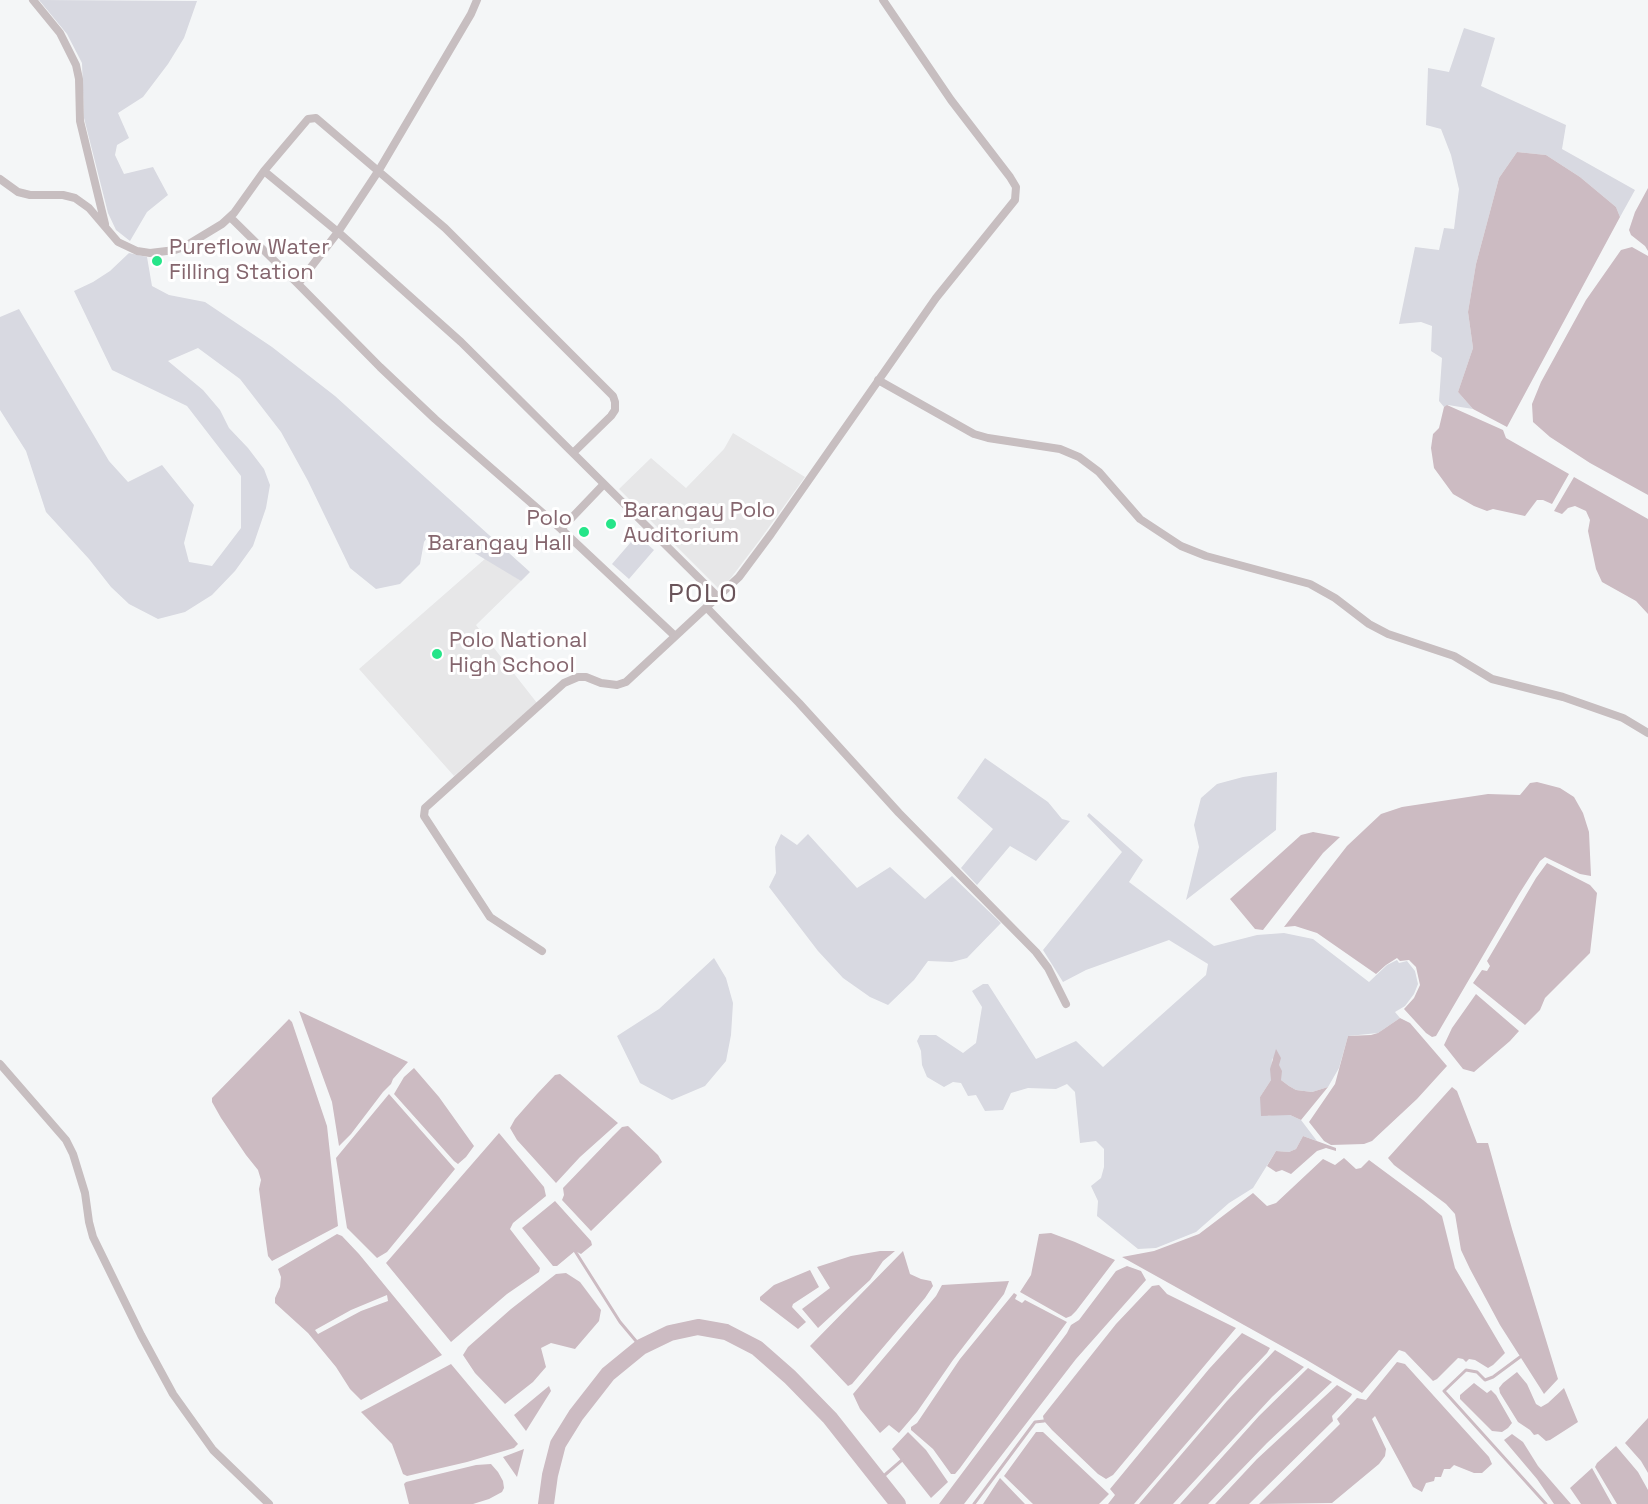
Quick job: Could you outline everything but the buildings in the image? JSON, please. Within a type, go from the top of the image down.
[{"type":"street","points":[[33,0],[60,33],[76,65],[79,79],[80,121],[106,227]]},
{"type":"street","points":[[298,284],[338,232],[379,170],[477,0]]},
{"type":"street","points":[[542,951],[490,917],[424,816],[425,808],[564,683],[578,677],[617,686],[626,682],[739,577],[936,298],[1012,206],[1017,193],[1010,177],[951,100],[883,0]]},
{"type":"street","points":[[0,178],[18,192],[75,198],[89,208],[118,242],[137,251],[161,252],[184,247],[222,224],[230,217],[308,118],[316,118],[445,228],[613,396],[615,410],[574,452]]},
{"type":"street","points":[[264,171],[338,232],[461,342],[718,597]]},
{"type":"street","points":[[230,217],[411,397],[561,529],[675,636]]},
{"type":"street","points":[[878,380],[974,434],[1060,449],[1079,457],[1099,472],[1140,519],[1181,546],[1206,556],[1310,584],[1335,598],[1369,624],[1388,634],[1455,656],[1492,679],[1563,697],[1623,718],[1648,733]]},
{"type":"street","points":[[561,529],[604,484]]},
{"type":"street","points":[[707,608],[807,711],[899,813],[1036,952],[1048,968],[1066,1004]]},
{"type":"street","points":[[0,1064],[66,1140],[74,1154],[85,1193],[93,1237],[173,1394],[213,1450],[269,1504]]},
{"type":"shaded area","points":[[39,0],[197,1],[184,38],[168,64],[143,97],[118,113],[129,138],[117,145],[115,155],[124,174],[153,167],[168,195],[147,212],[130,241],[116,230],[108,213],[84,118],[82,63],[67,34]]},
{"type":"shaded area","points":[[1464,28],[1495,38],[1481,86],[1566,125],[1562,149],[1635,190],[1620,217],[1616,207],[1580,177],[1546,155],[1517,152],[1499,178],[1476,264],[1468,312],[1473,348],[1458,392],[1473,409],[1448,405],[1444,407],[1439,401],[1442,358],[1431,351],[1432,326],[1421,322],[1399,324],[1415,247],[1439,250],[1444,228],[1454,229],[1459,189],[1451,155],[1441,129],[1426,125],[1428,68],[1449,72]]},
{"type":"shaded area","points":[[1517,152],[1546,155],[1580,177],[1616,207],[1620,217],[1507,427],[1473,409],[1458,392],[1473,348],[1468,312],[1476,264],[1499,178]]},
{"type":"shaded area","points":[[1648,188],[1648,251],[1631,235],[1629,230],[1635,212]]},
{"type":"shaded area","points":[[1632,247],[1648,256],[1648,495],[1590,463],[1550,437],[1533,422],[1532,404],[1541,382],[1586,300],[1621,250]]},
{"type":"shaded area","points":[[129,253],[147,257],[152,286],[169,295],[205,302],[272,347],[335,396],[530,572],[521,581],[453,540],[431,532],[424,542],[420,564],[400,584],[376,589],[350,568],[308,481],[281,432],[240,379],[198,348],[168,361],[203,390],[220,410],[229,428],[264,469],[270,485],[266,508],[253,546],[235,571],[212,595],[185,612],[158,619],[129,604],[111,587],[46,512],[26,451],[0,410],[0,317],[19,309],[109,461],[128,482],[162,465],[194,505],[184,543],[189,562],[212,566],[241,528],[241,476],[187,406],[112,370],[74,291],[110,271]]},
{"type":"shaded area","points":[[1447,405],[1503,430],[1506,438],[1569,474],[1552,504],[1537,500],[1525,516],[1493,509],[1487,511],[1453,494],[1434,468],[1431,448],[1433,434],[1439,428],[1444,407]]},
{"type":"shaded area","points":[[733,433],[805,477],[721,591],[619,489],[651,458],[686,488],[724,449]]},
{"type":"shaded area","points":[[1574,477],[1648,519],[1648,614],[1636,601],[1602,582],[1596,569],[1588,531],[1590,520],[1586,511],[1575,506],[1568,508],[1562,514],[1554,511]]},
{"type":"shaded area","points":[[637,535],[654,550],[629,579],[612,564]]},
{"type":"shaded area","name":"Polo National High School","points":[[486,558],[521,581],[476,625],[537,703],[454,776],[359,669]]},
{"type":"shaded area","points":[[985,758],[1048,802],[1062,819],[1070,821],[1036,861],[1010,846],[977,885],[961,868],[993,829],[957,798]]},
{"type":"shaded area","points":[[1277,772],[1276,830],[1186,900],[1199,847],[1194,825],[1201,798],[1217,784]]},
{"type":"shaded area","points":[[1537,782],[1560,788],[1574,797],[1583,813],[1589,832],[1591,876],[1580,874],[1545,857],[1540,861],[1436,1036],[1432,1037],[1426,1033],[1404,1009],[1414,998],[1420,985],[1416,967],[1409,960],[1400,961],[1397,958],[1376,974],[1317,933],[1295,926],[1284,927],[1347,846],[1381,814],[1402,807],[1488,794],[1520,795],[1530,783]]},
{"type":"shaded area","points":[[1089,813],[1143,860],[1129,882],[1214,946],[1257,935],[1284,933],[1313,939],[1369,982],[1387,965],[1397,960],[1399,963],[1407,961],[1415,971],[1418,984],[1405,1006],[1395,1012],[1400,1018],[1378,1033],[1348,1036],[1339,1068],[1328,1087],[1312,1092],[1296,1090],[1281,1080],[1272,1058],[1271,1080],[1260,1097],[1268,1116],[1290,1115],[1301,1120],[1317,1141],[1303,1136],[1296,1149],[1289,1152],[1276,1151],[1253,1188],[1229,1203],[1196,1232],[1156,1248],[1138,1249],[1097,1216],[1098,1201],[1091,1186],[1101,1178],[1104,1167],[1104,1149],[1096,1141],[1080,1143],[1075,1092],[1067,1084],[1056,1089],[1028,1088],[1011,1093],[1003,1110],[985,1111],[976,1095],[968,1096],[961,1083],[953,1082],[944,1087],[927,1077],[917,1041],[920,1035],[936,1035],[963,1053],[976,1043],[982,1007],[972,991],[983,984],[988,984],[1036,1059],[1076,1041],[1103,1067],[1206,975],[1208,964],[1169,940],[1086,970],[1063,982],[1043,950],[1122,852],[1087,816]]},
{"type":"shaded area","points":[[1313,832],[1340,837],[1323,853],[1263,930],[1255,929],[1230,899],[1301,835]]},
{"type":"shaded area","points":[[781,834],[797,845],[808,834],[857,888],[890,867],[925,899],[952,876],[1001,923],[967,958],[952,962],[928,961],[914,980],[888,1005],[870,997],[843,978],[818,951],[769,887],[776,873],[775,847]]},
{"type":"shaded area","points":[[1547,863],[1590,885],[1597,893],[1590,953],[1545,998],[1540,1010],[1525,1025],[1473,983],[1482,970],[1487,971],[1490,966],[1487,961]]},
{"type":"shaded area","points":[[714,958],[726,978],[733,1003],[731,1035],[726,1061],[705,1086],[672,1100],[640,1083],[617,1036],[659,1009]]},
{"type":"shaded area","points":[[1476,994],[1519,1031],[1474,1072],[1463,1069],[1444,1045],[1452,1028]]},
{"type":"shaded area","points":[[299,1011],[408,1062],[339,1146],[332,1102]]},
{"type":"shaded area","points":[[1400,1018],[1410,1023],[1447,1066],[1417,1099],[1372,1141],[1364,1144],[1331,1145],[1324,1141],[1309,1122],[1335,1084],[1348,1036],[1378,1033]]},
{"type":"shaded area","points":[[289,1019],[292,1022],[327,1126],[338,1226],[272,1261],[268,1256],[259,1189],[261,1180],[258,1170],[221,1118],[212,1098]]},
{"type":"shaded area","points":[[1276,1049],[1281,1058],[1279,1065],[1282,1071],[1281,1080],[1289,1086],[1296,1090],[1312,1092],[1328,1087],[1301,1120],[1290,1115],[1261,1116],[1260,1097],[1271,1080],[1270,1069]]},
{"type":"shaded area","points":[[414,1068],[439,1097],[474,1146],[458,1164],[394,1094],[404,1077]]},
{"type":"shaded area","points":[[560,1074],[618,1123],[580,1157],[556,1183],[517,1140],[510,1128],[537,1094],[555,1075]]},
{"type":"shaded area","points":[[1452,1087],[1457,1091],[1477,1143],[1488,1143],[1558,1379],[1544,1394],[1500,1325],[1470,1269],[1461,1250],[1455,1214],[1446,1204],[1388,1158]]},
{"type":"shaded area","points":[[389,1094],[455,1169],[387,1252],[377,1258],[347,1228],[336,1158]]},
{"type":"shaded area","points":[[628,1126],[658,1155],[662,1162],[591,1231],[562,1200],[563,1188],[622,1127]]},
{"type":"shaded area","points":[[499,1133],[544,1187],[546,1196],[513,1223],[510,1229],[540,1268],[539,1272],[507,1294],[451,1342],[386,1263]]},
{"type":"shaded area","points":[[1303,1136],[1336,1148],[1336,1151],[1326,1148],[1317,1151],[1291,1174],[1282,1170],[1276,1172],[1267,1166],[1276,1151],[1289,1152],[1296,1149]]},
{"type":"shaded area","points":[[1344,1158],[1356,1169],[1361,1168],[1369,1160],[1442,1216],[1455,1268],[1505,1353],[1493,1365],[1488,1368],[1475,1360],[1469,1359],[1466,1362],[1458,1358],[1433,1381],[1405,1352],[1399,1350],[1362,1393],[1122,1257],[1154,1251],[1199,1234],[1253,1193],[1267,1206],[1276,1203],[1323,1159],[1335,1165]]},
{"type":"shaded area","points":[[555,1201],[591,1241],[592,1245],[581,1254],[575,1251],[557,1266],[553,1266],[522,1228]]},
{"type":"shaded area","points":[[1051,1233],[1115,1260],[1076,1311],[1066,1318],[1020,1292],[1031,1275],[1039,1234]]},
{"type":"shaded area","points":[[337,1234],[342,1236],[442,1355],[361,1400],[350,1389],[336,1367],[308,1333],[275,1303],[281,1277],[278,1269]],"holes":[[[387,1295],[388,1301],[361,1311],[318,1334],[315,1330],[351,1310]]]},
{"type":"shaded area","points":[[895,1251],[883,1261],[870,1280],[818,1328],[802,1309],[830,1288],[817,1267],[851,1256]]},
{"type":"shaded area","points":[[903,1251],[910,1274],[931,1281],[933,1286],[848,1386],[810,1346]]},
{"type":"shaded area","points":[[1127,1266],[1141,1271],[1146,1280],[1076,1359],[964,1504],[939,1504],[1071,1325],[1079,1320],[1116,1271]]},
{"type":"shaded area","points":[[810,1270],[819,1287],[793,1304],[792,1307],[806,1322],[798,1329],[760,1300],[760,1297],[774,1285]]},
{"type":"shaded area","points":[[566,1273],[580,1282],[601,1310],[599,1321],[575,1349],[551,1343],[541,1348],[546,1367],[533,1382],[505,1404],[475,1373],[463,1355],[468,1347],[511,1309],[556,1274]]},
{"type":"shaded area","points":[[1009,1281],[1004,1294],[953,1360],[917,1412],[899,1433],[889,1425],[880,1433],[860,1409],[853,1394],[936,1296],[942,1285]]},
{"type":"shaded area","points":[[1159,1285],[1167,1294],[1236,1328],[1113,1475],[1106,1479],[1052,1430],[1044,1421],[1043,1416],[1116,1324],[1152,1286]]},
{"type":"shaded area","points":[[1014,1293],[1017,1295],[1015,1299],[1022,1303],[1025,1300],[1067,1322],[960,1468],[955,1474],[951,1474],[933,1449],[911,1430],[911,1427],[917,1423],[960,1359]]},
{"type":"shaded area","points":[[1242,1333],[1270,1348],[1267,1353],[1134,1504],[1108,1504],[1115,1495],[1110,1489],[1209,1369]]},
{"type":"shaded area","points":[[1275,1350],[1304,1367],[1272,1397],[1173,1504],[1139,1504],[1227,1401]]},
{"type":"shaded area","points":[[1397,1362],[1405,1364],[1489,1457],[1492,1464],[1482,1473],[1474,1473],[1454,1465],[1450,1469],[1444,1469],[1441,1477],[1435,1477],[1434,1481],[1426,1483],[1422,1492],[1413,1487],[1375,1416],[1372,1419],[1386,1449],[1385,1456],[1379,1464],[1332,1503],[1259,1504],[1340,1424],[1337,1419],[1357,1398],[1366,1400]]},
{"type":"shaded area","points":[[451,1364],[518,1444],[514,1448],[467,1462],[407,1476],[403,1474],[392,1444],[361,1412]]},
{"type":"shaded area","points":[[1308,1368],[1332,1382],[1267,1443],[1208,1504],[1180,1504],[1259,1416]]},
{"type":"shaded area","points":[[1517,1372],[1527,1384],[1536,1404],[1541,1407],[1564,1388],[1578,1422],[1546,1441],[1518,1422],[1499,1388]]},
{"type":"shaded area","points":[[1474,1383],[1487,1393],[1491,1390],[1496,1395],[1512,1423],[1502,1432],[1492,1431],[1460,1399],[1460,1395]]},
{"type":"shaded area","points":[[1337,1385],[1352,1394],[1332,1416],[1333,1421],[1249,1504],[1215,1504],[1257,1459]]},
{"type":"shaded area","points":[[549,1386],[551,1391],[526,1431],[514,1415]]},
{"type":"shaded area","points":[[1648,1418],[1648,1473],[1625,1443]]},
{"type":"shaded area","points":[[908,1432],[926,1450],[948,1482],[931,1498],[892,1449]]},
{"type":"shaded area","points":[[1036,1432],[1043,1432],[1109,1494],[1099,1504],[1033,1504],[1004,1476]]},
{"type":"shaded area","points":[[1512,1434],[1523,1442],[1538,1466],[1571,1504],[1554,1504],[1537,1479],[1504,1440]]},
{"type":"shaded area","points":[[1616,1446],[1638,1472],[1648,1490],[1648,1504],[1617,1504],[1595,1467]]},
{"type":"shaded area","points":[[524,1449],[517,1477],[503,1457]]},
{"type":"shaded area","points":[[491,1464],[503,1481],[504,1488],[502,1492],[489,1499],[473,1504],[409,1504],[404,1484],[406,1482],[476,1465]]},
{"type":"shaded area","points":[[1592,1468],[1612,1504],[1581,1504],[1570,1488]]},
{"type":"shaded area","points":[[1000,1478],[1025,1504],[983,1504]]},
{"type":"waterway","points":[[575,1251],[620,1322],[641,1347]]},
{"type":"waterway","points":[[546,1504],[558,1444],[576,1415],[608,1374],[641,1347],[670,1333],[698,1327],[726,1332],[757,1348],[790,1377],[830,1418],[898,1504]]},
{"type":"waterway","points":[[1520,1357],[1493,1377],[1485,1380],[1477,1372],[1466,1370],[1444,1391],[1546,1504]]},
{"type":"waterway","points":[[974,1504],[1035,1422],[1044,1421]]},
{"type":"waterway","points":[[879,1480],[902,1460]]},
{"type":"place","name":"Pureflow Water Filling Station","points":[[157,261]]},
{"type":"place","name":"Barangay Polo Auditorium","points":[[611,524]]},
{"type":"place","name":"Polo Barangay Hall","points":[[584,532]]},
{"type":"place","name":"Polo National High School","points":[[437,654]]},
{"type":"district","name":"POLO","points":[[703,595]]}]
